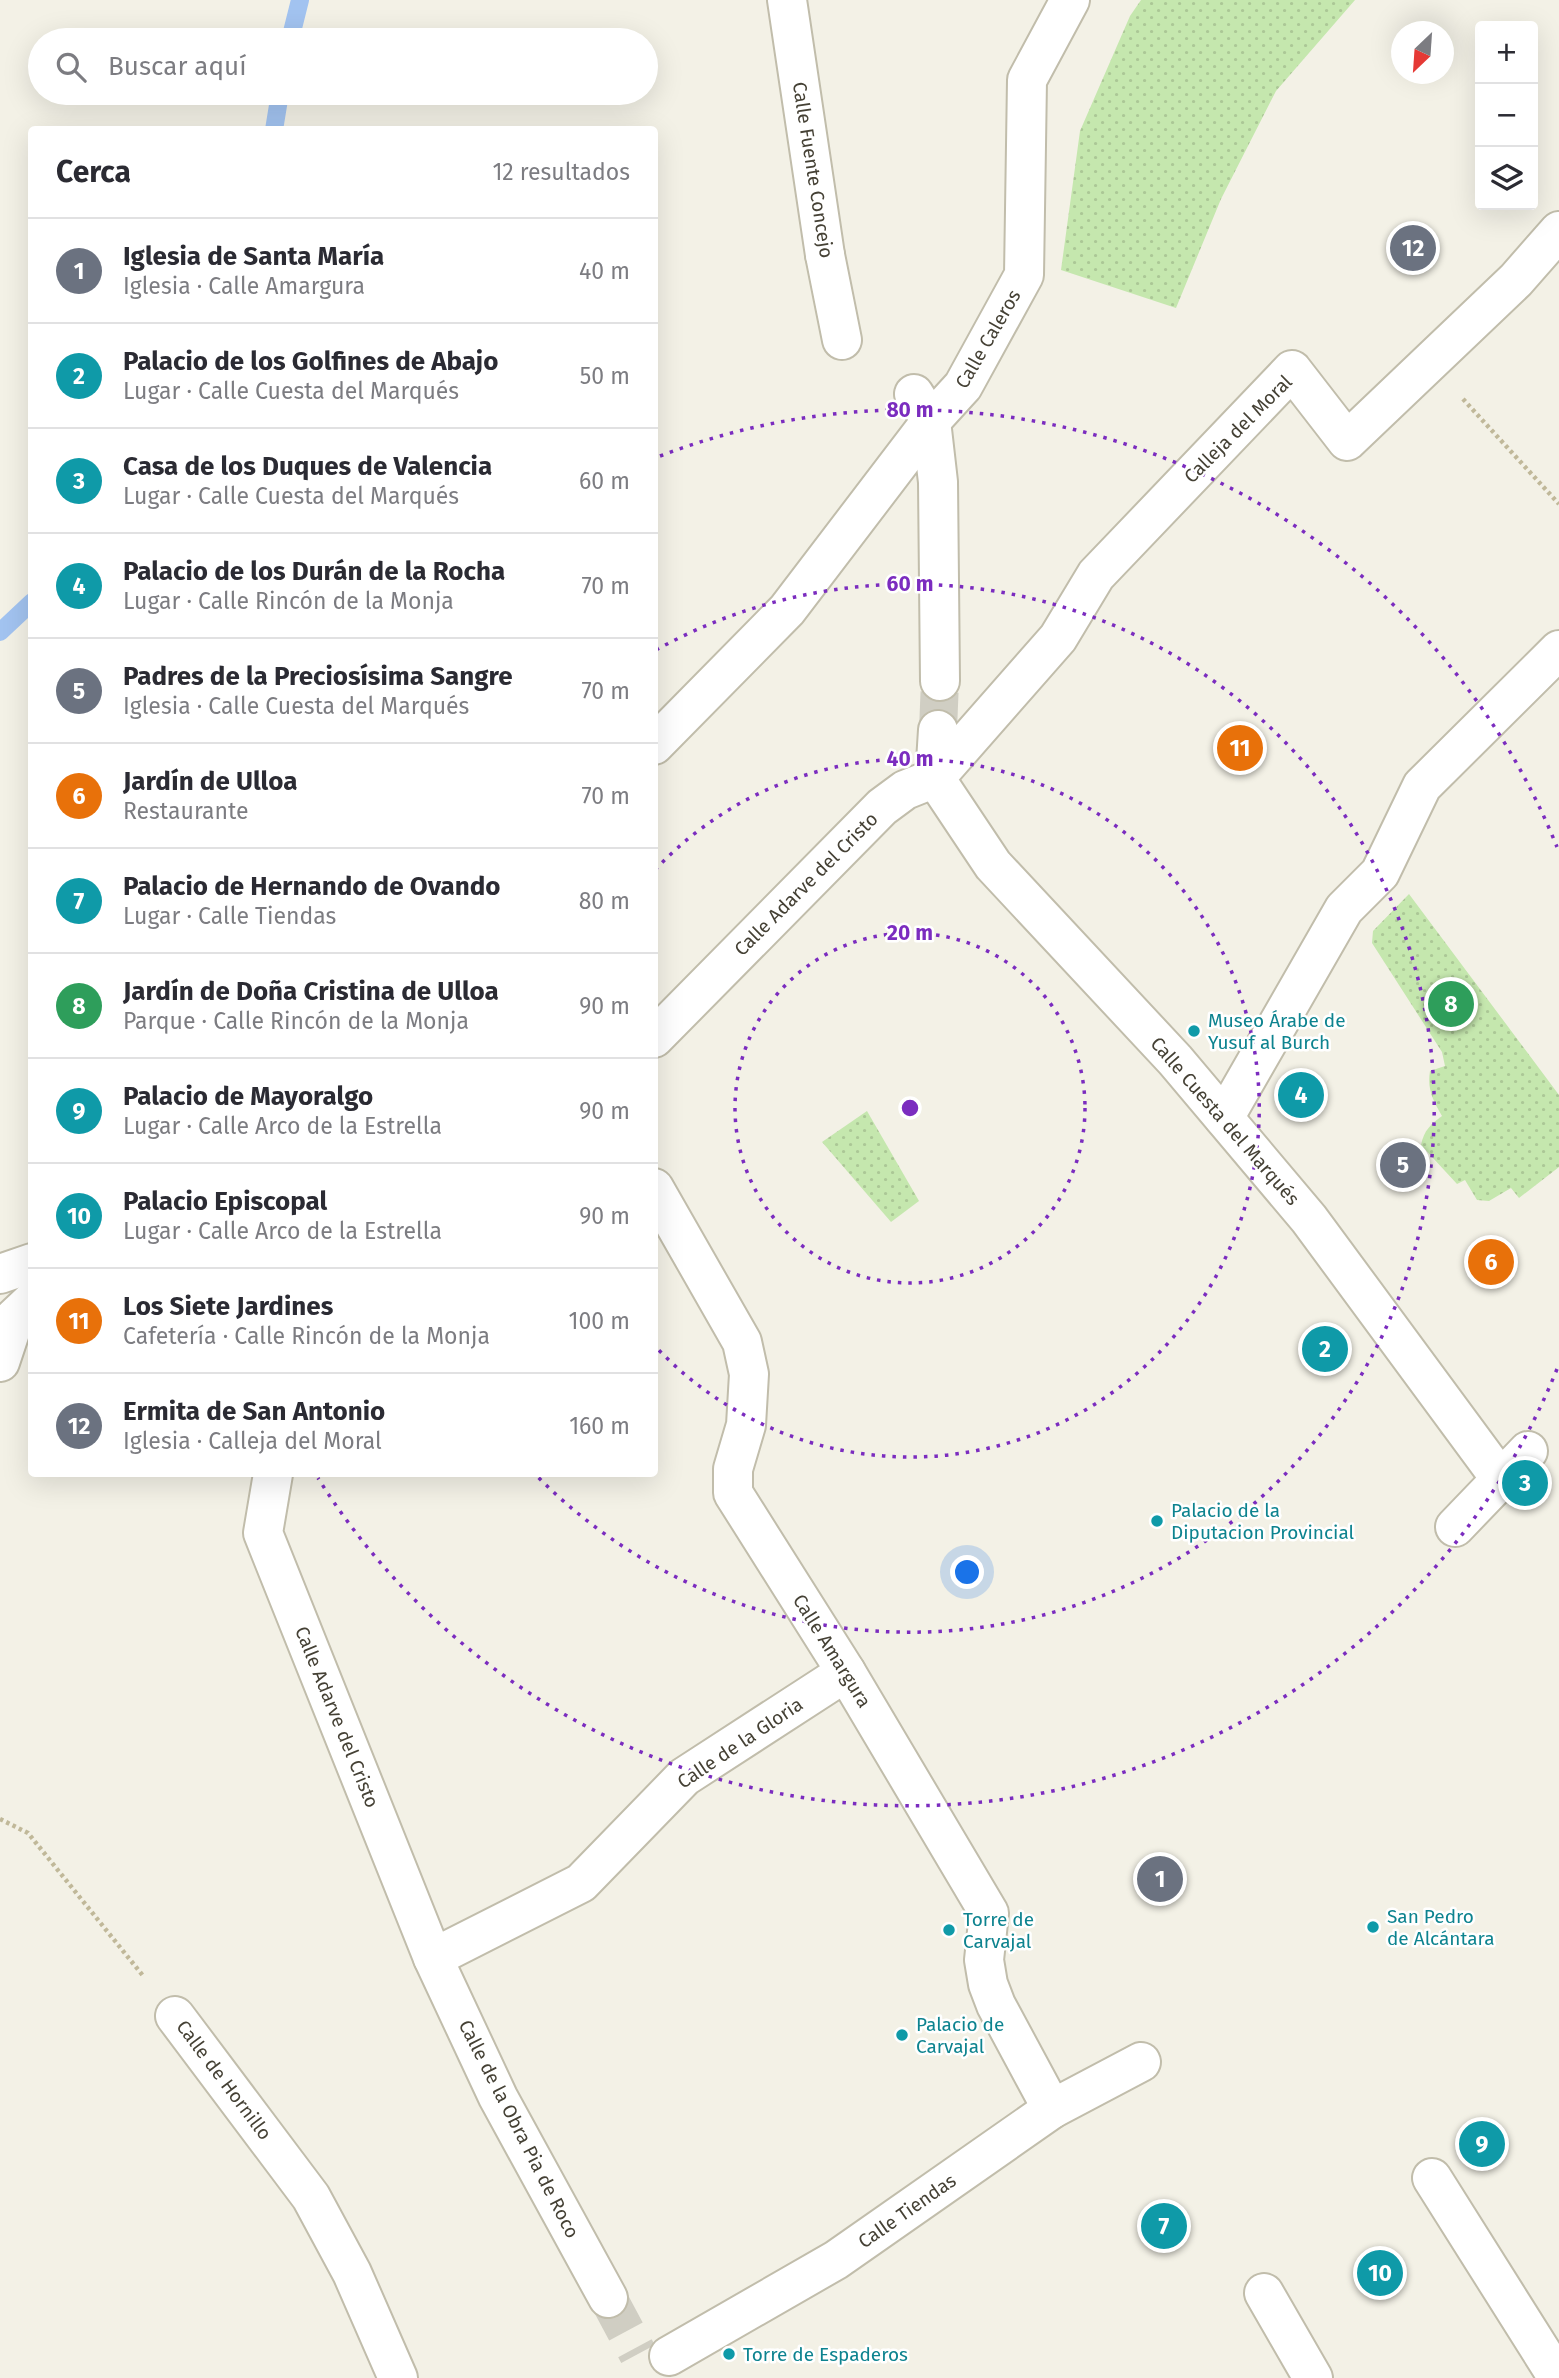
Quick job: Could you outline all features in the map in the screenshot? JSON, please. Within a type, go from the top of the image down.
[{"type":"street","name":"Calle Fuente Concejo","points":[[787,0],[825,255],[842,340]]},
{"type":"street","name":"Calle Caleros","points":[[658,741],[787,610],[923,408],[963,386],[1024,275],[1027,80],[1070,0]]},
{"type":"street","name":"Calleja del Moral","points":[[935,778],[1058,638],[1096,575],[1292,370],[1347,441],[1516,280],[1559,231]]},
{"type":"street","points":[[923,408],[938,482],[940,681]]},
{"type":"street","points":[[1224,1118],[1344,909],[1380,873],[1422,786],[1559,650]]},
{"type":"street","points":[[935,778],[938,730]]},
{"type":"street","name":"Calle Adarve del Cristo","points":[[658,1034],[882,807],[905,790],[935,778]]},
{"type":"street","name":"Calle Cuesta del Marqués","points":[[935,778],[993,865],[1175,1060],[1309,1219],[1500,1478]]},
{"type":"street","name":"Calle Amargura","points":[[658,1195],[742,1342],[749,1374],[746,1424],[733,1469],[733,1493],[846,1672],[989,1913],[984,1960],[988,1984],[996,2005],[1052,2109]]},
{"type":"street","points":[[0,1274],[28,1265]]},
{"type":"street","points":[[0,1362],[15,1317],[28,1305]]},
{"type":"street","points":[[1455,1527],[1528,1451]]},
{"type":"street","name":"Calle Adarve del Cristo","points":[[272,1477],[263,1533],[433,1958]]},
{"type":"street","name":"Calle de la Gloria","points":[[433,1958],[581,1883],[684,1777],[846,1672]]},
{"type":"street","name":"Calle de la Obra Pia de Roco","points":[[433,1958],[498,2097],[608,2298]]},
{"type":"street","name":"Calle de Hornillo","points":[[175,2016],[311,2197],[352,2273],[398,2378]]},
{"type":"street","name":"Calle Tiendas","points":[[669,2356],[836,2260],[1052,2109],[1141,2062]]},
{"type":"street","points":[[1432,2178],[1558,2378]]},
{"type":"street","points":[[1264,2292],[1313,2378]]},
{"type":"path","points":[[1430,363],[1559,504]]},
{"type":"path","name":"Calle de Hornillo","points":[[0,1819],[28,1833],[175,2016]]},
{"type":"green space","points":[[1141,0],[1355,0],[1276,91],[1221,199],[1176,308],[1061,270],[1080,131],[1130,16]]},
{"type":"green space","points":[[1409,894],[1559,1095],[1559,1167],[1519,1198],[1511,1188],[1489,1201],[1477,1200],[1465,1180],[1457,1184],[1421,1145],[1428,1128],[1442,1116],[1432,1095],[1429,1078],[1430,1071],[1445,1066],[1442,1052],[1372,943],[1373,931]]},
{"type":"green space","points":[[867,1111],[919,1201],[891,1222],[822,1142]]},
{"type":"waterway","points":[[293,28],[300,0]]},
{"type":"waterway","points":[[275,126],[278,105]]},
{"type":"waterway","points":[[0,632],[28,606]]},
{"type":"tunnel","points":[[938,730],[940,681]]},
{"type":"tunnel","points":[[608,2298],[638,2354]]},
{"type":"place","name":"Ermita de San Antonio","points":[[1413,248]]},
{"type":"place","name":"Los Siete Jardines","points":[[1240,748]]},
{"type":"place","name":"Jardín de Doña Cristina de Ulloa","points":[[1451,1004]]},
{"type":"place","name":"Museo Árabe de Yusuf al Burch","points":[[1194,1031]]},
{"type":"place","name":"Palacio de los Durán de la Rocha","points":[[1301,1095]]},
{"type":"place","name":"Padres de la Preciosísima Sangre","points":[[1403,1165]]},
{"type":"place","name":"Jardín de Ulloa","points":[[1491,1262]]},
{"type":"place","name":"Palacio de los Golfines de Abajo","points":[[1325,1349]]},
{"type":"place","name":"Casa de los Duques de Valencia","points":[[1525,1483]]},
{"type":"place","name":"Palacio de la Diputacion Provincial","points":[[1157,1521]]},
{"type":"place","name":"Iglesia de Santa María","points":[[1160,1879]]},
{"type":"place","name":"San Pedro de Alcántara","points":[[1373,1927]]},
{"type":"place","name":"Torre de Carvajal","points":[[949,1930]]},
{"type":"place","name":"Palacio de Carvajal","points":[[902,2035]]},
{"type":"place","name":"Palacio de Mayoralgo","points":[[1482,2144]]},
{"type":"place","name":"Palacio de Hernando de Ovando","points":[[1164,2226]]},
{"type":"place","name":"Palacio Episcopal","points":[[1380,2273]]},
{"type":"place","name":"Torre de Espaderos","points":[[729,2354]]}]
